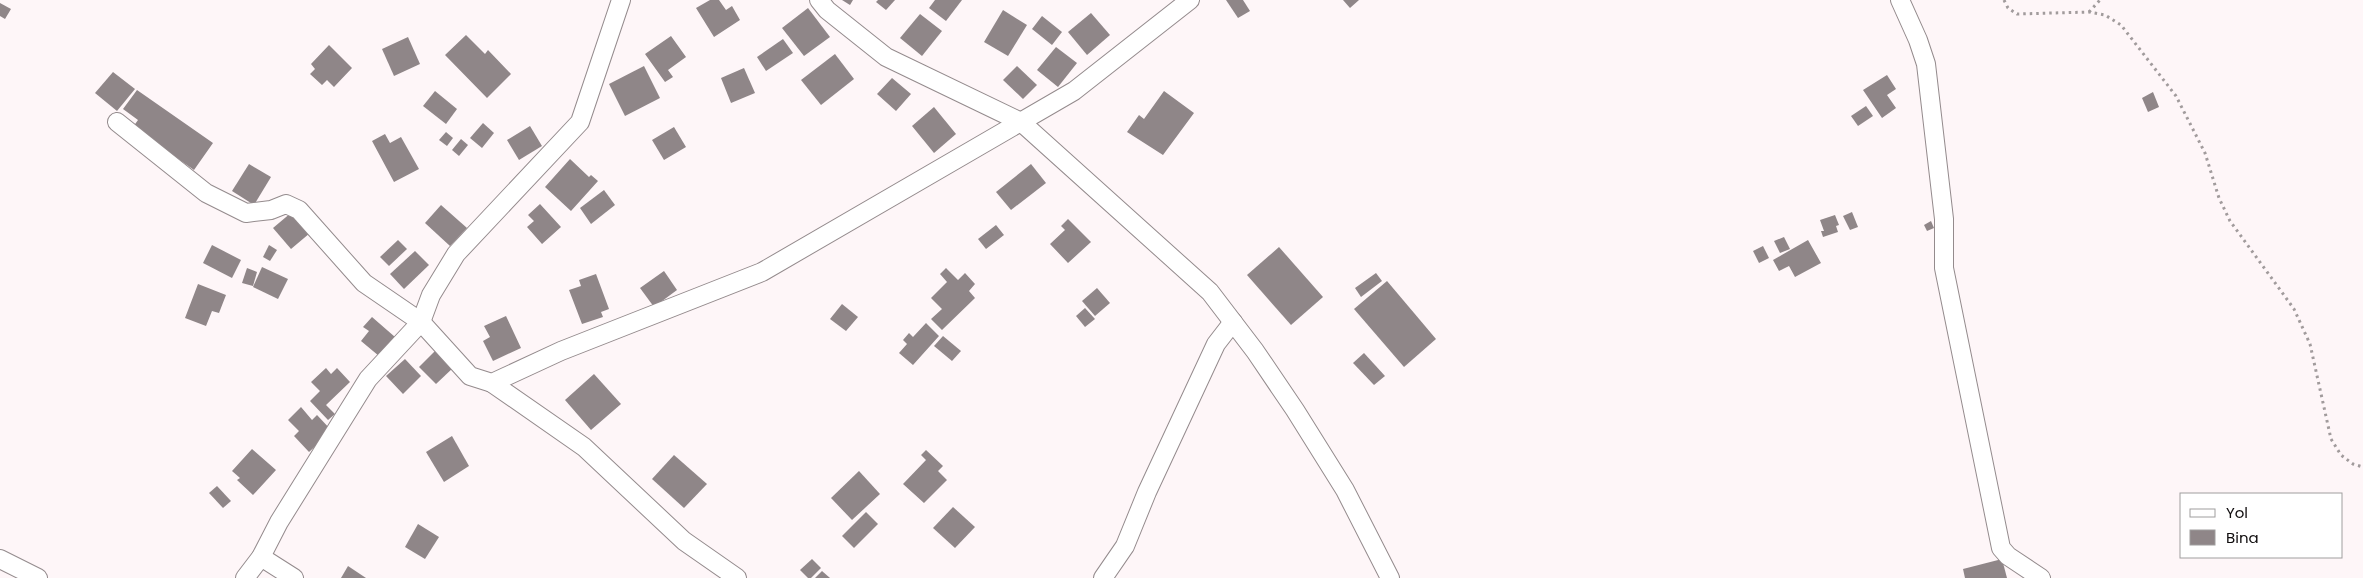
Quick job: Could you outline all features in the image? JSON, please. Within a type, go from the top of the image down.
[{"type":"street","points":[[244,578],[261,557],[279,522],[368,379],[422,322],[431,295],[456,254],[580,122],[621,0]]},
{"type":"street","points":[[819,0],[828,10],[886,57],[1021,122],[1210,292],[1290,403],[1344,490],[1390,578]]},
{"type":"street","points":[[492,383],[561,351],[762,272],[1074,90],[1190,0]]},
{"type":"street","points":[[1900,0],[1918,40],[1926,64],[1944,219],[1944,268],[2001,548],[2008,556],[2041,578]]},
{"type":"street","points":[[117,122],[206,194],[246,213],[271,210],[286,204],[299,210],[364,283],[422,322],[470,376],[492,383],[584,447],[684,541],[737,578]]},
{"type":"street","points":[[1103,578],[1125,546],[1147,492],[1216,344],[1233,322]]},
{"type":"street","points":[[261,557],[294,578]]},
{"type":"street","points":[[0,559],[38,578]]},
{"type":"path","points":[[2004,0],[2008,8],[2017,14],[2089,12],[2105,15],[2121,25],[2176,96],[2205,153],[2219,198],[2230,220],[2294,309],[2312,353],[2332,439],[2341,455],[2353,464],[2363,467]]},
{"type":"path","points":[[2089,12],[2100,0]]},
{"type":"building","points":[[710,0],[719,0],[726,10],[732,6],[740,20],[714,37],[696,8]]},
{"type":"building","points":[[842,0],[853,0],[850,5]]},
{"type":"building","points":[[878,0],[895,0],[886,10],[876,2]]},
{"type":"building","points":[[935,0],[962,0],[946,21],[929,8]]},
{"type":"building","points":[[1226,0],[1243,0],[1250,11],[1238,18]]},
{"type":"building","points":[[1343,0],[1359,0],[1350,8]]},
{"type":"building","points":[[0,3],[11,9],[5,19],[0,16]]},
{"type":"building","points":[[808,8],[830,37],[804,56],[782,28]]},
{"type":"building","points":[[1003,10],[1027,25],[1008,56],[984,42]]},
{"type":"building","points":[[1091,13],[1110,35],[1087,55],[1068,32]]},
{"type":"building","points":[[920,14],[942,31],[922,56],[900,38]]},
{"type":"building","points":[[1042,16],[1062,32],[1052,45],[1032,29]]},
{"type":"building","points":[[466,35],[485,54],[488,50],[511,74],[487,98],[445,55]]},
{"type":"building","points":[[671,36],[686,57],[668,70],[673,77],[665,82],[645,54]]},
{"type":"building","points":[[408,37],[420,64],[394,76],[382,49]]},
{"type":"building","points":[[783,39],[793,53],[766,71],[757,57]]},
{"type":"building","points":[[329,45],[352,68],[334,87],[327,80],[322,85],[310,74],[315,69],[311,64]]},
{"type":"building","points":[[1056,47],[1077,63],[1058,87],[1037,70]]},
{"type":"building","points":[[835,54],[854,79],[821,105],[801,80]]},
{"type":"building","points":[[644,66],[660,98],[625,116],[609,84]]},
{"type":"building","points":[[1017,66],[1037,85],[1023,99],[1003,80]]},
{"type":"building","points":[[744,68],[755,93],[731,103],[721,78]]},
{"type":"building","points":[[113,72],[135,89],[117,111],[95,93]]},
{"type":"building","points":[[1887,75],[1896,89],[1887,95],[1896,108],[1882,118],[1863,90]]},
{"type":"building","points":[[892,78],[911,94],[896,111],[877,94]]},
{"type":"building","points":[[137,90],[213,143],[194,170],[133,127],[138,120],[123,109]]},
{"type":"building","points":[[435,91],[457,109],[446,124],[423,106]]},
{"type":"building","points":[[1164,91],[1194,113],[1163,155],[1127,132],[1139,115],[1144,119]]},
{"type":"building","points":[[2153,92],[2159,107],[2148,112],[2142,98]]},
{"type":"building","points":[[1866,106],[1873,116],[1858,126],[1851,116]]},
{"type":"building","points":[[934,107],[956,134],[934,153],[912,126]]},
{"type":"building","points":[[483,123],[494,133],[482,148],[470,138]]},
{"type":"building","points":[[530,126],[542,146],[519,160],[507,140]]},
{"type":"building","points":[[674,127],[686,147],[664,160],[652,140]]},
{"type":"building","points":[[446,132],[453,138],[447,146],[439,140]]},
{"type":"building","points":[[385,134],[390,143],[401,137],[419,169],[394,182],[372,141]]},
{"type":"building","points":[[461,139],[468,145],[459,156],[452,150]]},
{"type":"building","points":[[570,159],[589,177],[591,175],[598,181],[571,211],[545,187]]},
{"type":"building","points":[[249,164],[271,177],[254,205],[232,191]]},
{"type":"building","points":[[1031,164],[1046,183],[1011,210],[996,192]]},
{"type":"building","points":[[604,190],[615,205],[591,224],[580,208]]},
{"type":"building","points":[[540,204],[561,227],[542,244],[527,227],[534,221],[528,215]]},
{"type":"building","points":[[441,205],[467,228],[450,246],[425,223]]},
{"type":"building","points":[[292,212],[310,233],[291,249],[273,228]]},
{"type":"building","points":[[1852,212],[1858,227],[1850,230],[1843,216]]},
{"type":"building","points":[[1835,215],[1839,225],[1836,226],[1838,232],[1823,237],[1821,231],[1824,231],[1820,220]]},
{"type":"building","points":[[1068,219],[1091,242],[1068,263],[1050,244],[1065,230],[1061,226]]},
{"type":"building","points":[[1931,221],[1934,228],[1927,231],[1924,225]]},
{"type":"building","points":[[996,225],[1004,235],[986,249],[978,239]]},
{"type":"building","points":[[1784,237],[1790,249],[1780,253],[1774,241]]},
{"type":"building","points":[[398,240],[407,249],[389,266],[380,257]]},
{"type":"building","points":[[1808,240],[1821,263],[1795,277],[1789,266],[1779,271],[1773,260]]},
{"type":"building","points":[[212,245],[241,260],[232,278],[203,263]]},
{"type":"building","points":[[269,245],[277,250],[270,261],[263,257]]},
{"type":"building","points":[[1763,246],[1769,258],[1759,263],[1753,251]]},
{"type":"building","points":[[1279,247],[1323,297],[1291,325],[1247,275]]},
{"type":"building","points":[[415,251],[429,265],[404,289],[390,274]]},
{"type":"building","points":[[262,267],[288,279],[278,299],[253,287]]},
{"type":"building","points":[[247,268],[257,272],[253,286],[242,283]]},
{"type":"building","points":[[946,268],[958,280],[965,273],[975,284],[969,291],[975,298],[942,330],[931,319],[942,309],[931,298],[947,282],[940,274]]},
{"type":"building","points":[[664,271],[677,290],[654,307],[640,288]]},
{"type":"building","points":[[1376,273],[1382,281],[1361,297],[1355,288]]},
{"type":"building","points":[[596,274],[609,309],[601,312],[603,317],[582,324],[569,290],[581,286],[579,280]]},
{"type":"building","points":[[1387,281],[1436,339],[1404,367],[1354,309]]},
{"type":"building","points":[[198,284],[226,295],[219,313],[212,311],[206,326],[185,318]]},
{"type":"building","points":[[1097,288],[1110,303],[1095,316],[1082,301]]},
{"type":"building","points":[[842,304],[858,317],[846,331],[830,319]]},
{"type":"building","points":[[1085,308],[1095,319],[1085,327],[1076,316]]},
{"type":"building","points":[[506,316],[521,348],[493,361],[483,341],[490,337],[484,326]]},
{"type":"building","points":[[372,317],[395,337],[379,356],[361,341],[369,331],[363,327]]},
{"type":"building","points":[[926,323],[939,336],[913,365],[899,353],[907,344],[903,340],[909,333],[913,337]]},
{"type":"building","points":[[943,336],[961,351],[952,361],[934,346]]},
{"type":"building","points":[[437,349],[454,367],[436,384],[419,367]]},
{"type":"building","points":[[1364,353],[1385,376],[1374,385],[1353,363]]},
{"type":"building","points":[[405,359],[421,376],[403,394],[386,376]]},
{"type":"building","points":[[326,368],[331,374],[337,368],[350,382],[326,405],[335,414],[328,420],[310,401],[320,391],[311,382]]},
{"type":"building","points":[[594,374],[621,404],[591,430],[565,400]]},
{"type":"building","points":[[301,407],[312,420],[317,415],[332,431],[309,452],[294,436],[299,431],[288,420]]},
{"type":"building","points":[[452,436],[469,466],[444,482],[426,452]]},
{"type":"building","points":[[252,449],[276,470],[253,495],[237,480],[240,478],[232,471]]},
{"type":"building","points":[[926,450],[943,466],[938,471],[947,480],[924,503],[903,484],[926,460],[921,455]]},
{"type":"building","points":[[674,455],[707,484],[684,508],[652,479]]},
{"type":"building","points":[[859,471],[880,494],[852,520],[831,498]]},
{"type":"building","points":[[217,486],[231,501],[223,508],[209,493]]},
{"type":"building","points":[[953,507],[975,527],[955,548],[933,528]]},
{"type":"building","points":[[866,512],[878,524],[854,548],[842,536]]},
{"type":"building","points":[[418,524],[439,537],[425,559],[405,547]]},
{"type":"building","points":[[812,559],[821,568],[811,578],[808,578],[800,570]]},
{"type":"building","points":[[2002,559],[2007,578],[1965,578],[1963,569]]},
{"type":"building","points":[[348,566],[366,578],[341,578]]},
{"type":"building","points":[[822,571],[830,578],[815,578]]}]
